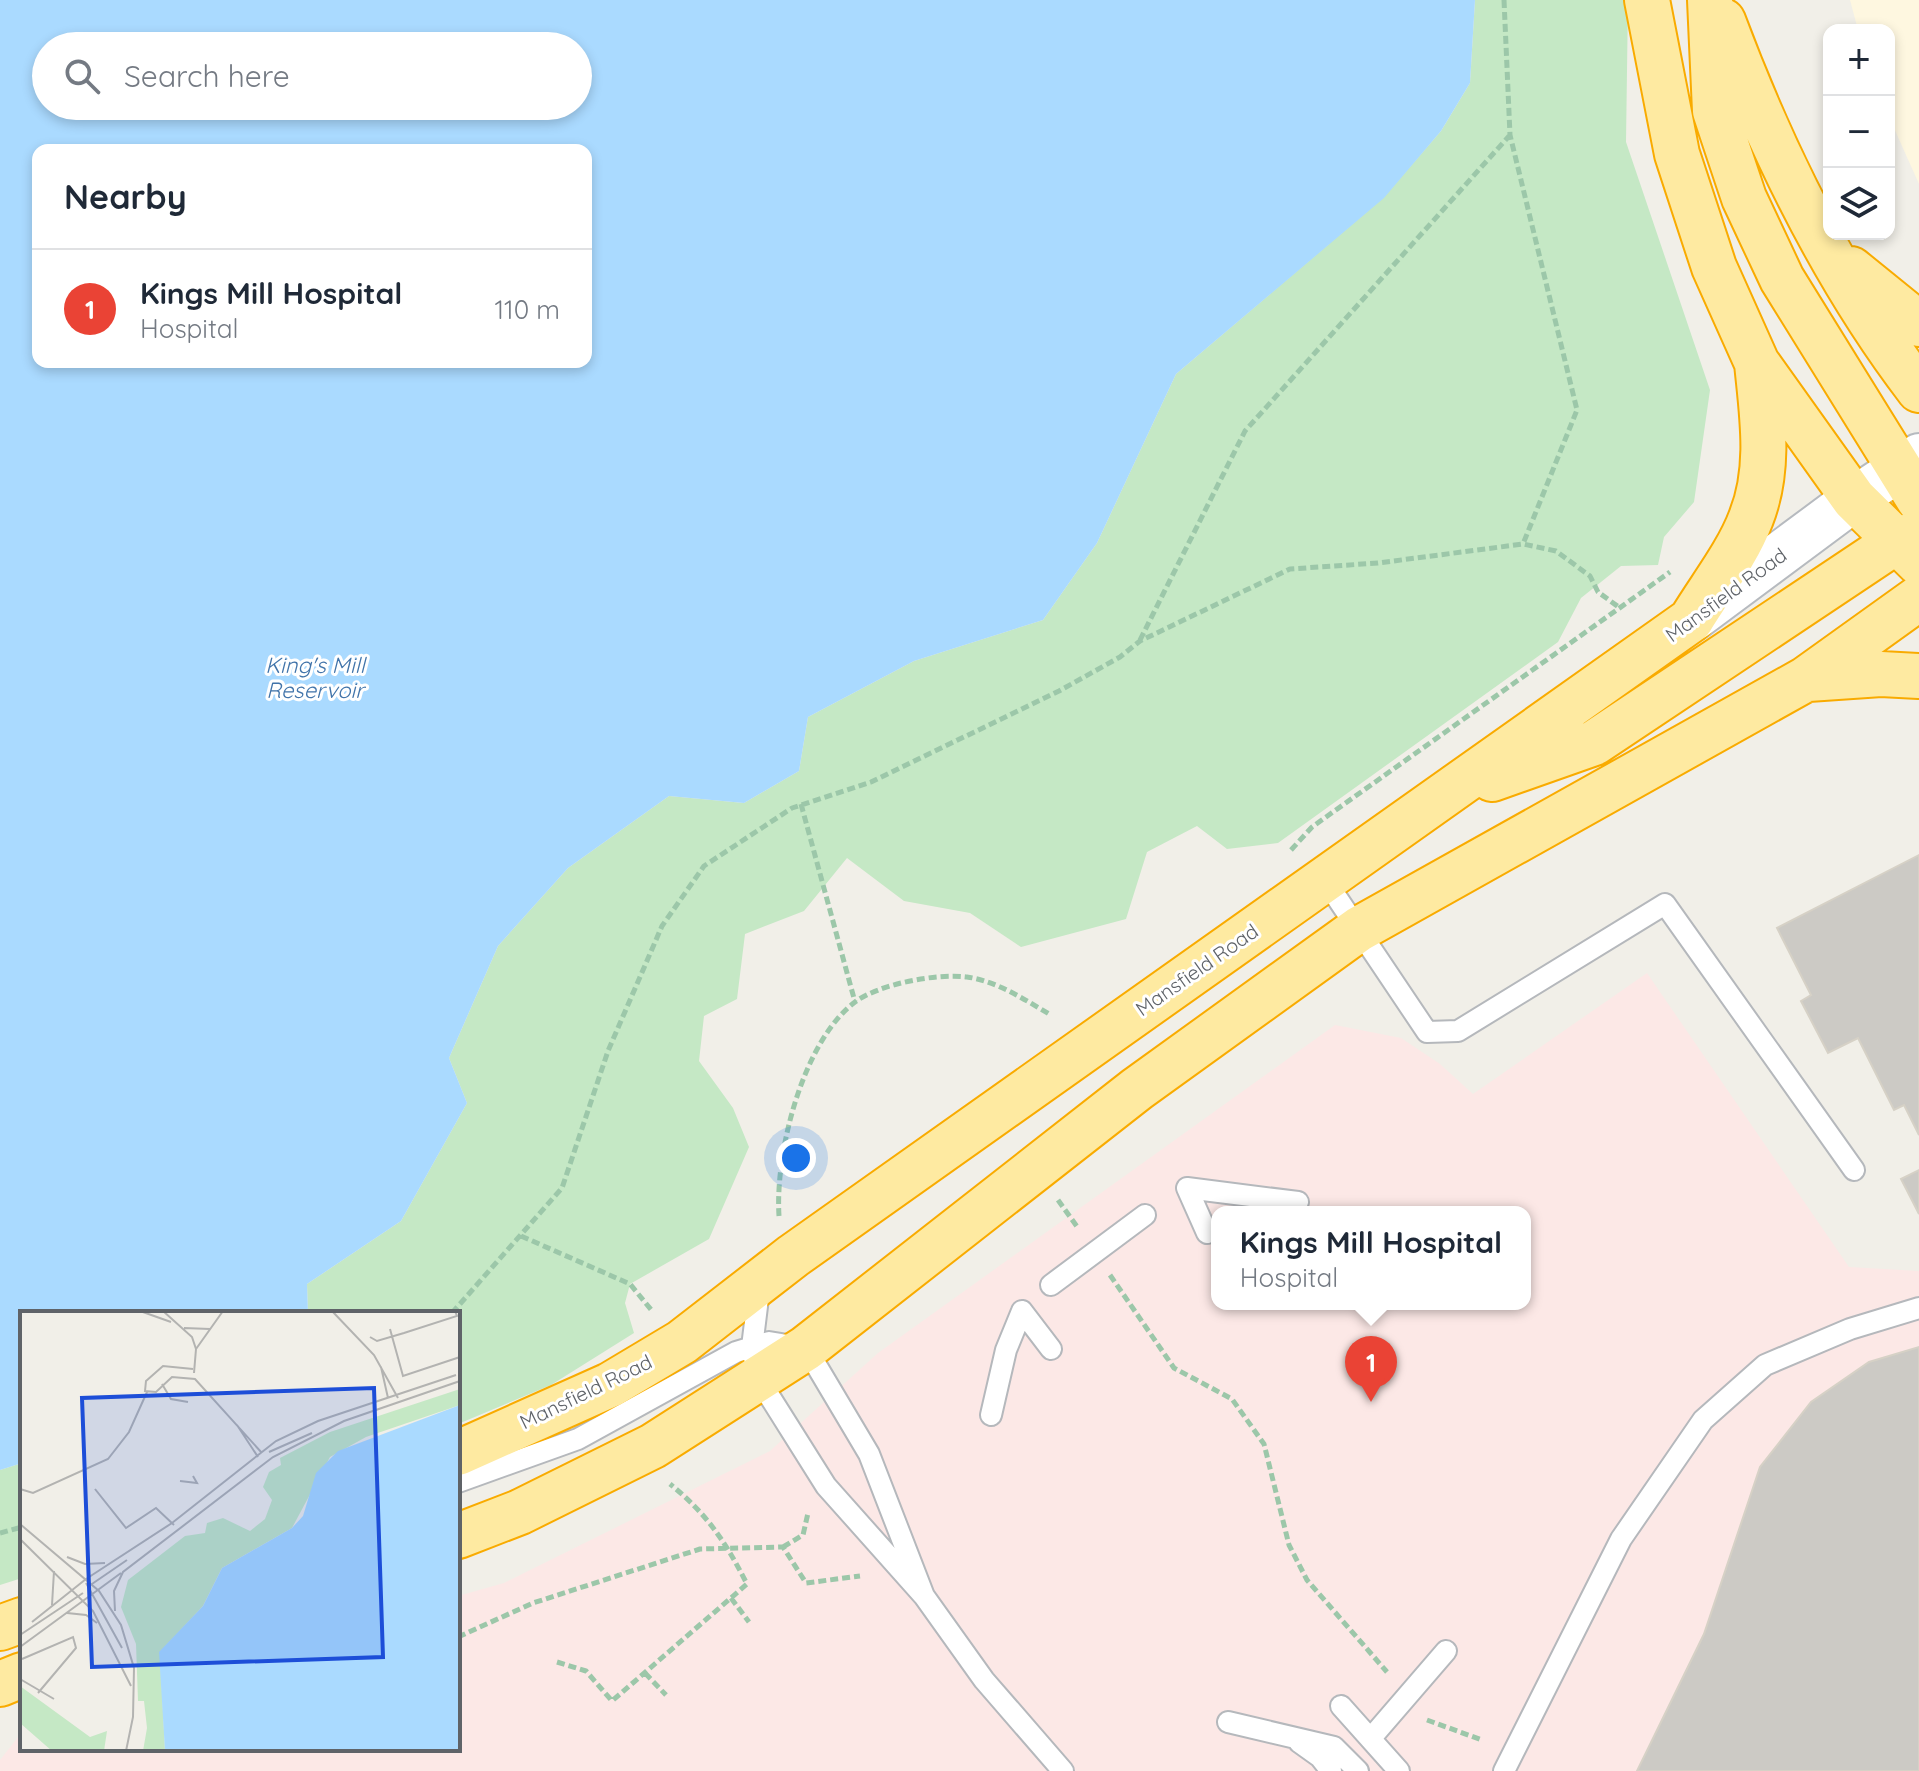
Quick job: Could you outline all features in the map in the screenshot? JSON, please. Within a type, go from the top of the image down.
[{"type":"highway","points":[[1647,0],[1677,154],[1714,267],[1757,363],[1854,499],[1914,506]]},
{"type":"highway","points":[[1713,0],[1756,109],[1848,290],[1919,390]]},
{"type":"highway","points":[[1713,0],[1715,111],[1744,198],[1782,279],[1914,506]]},
{"type":"highway","points":[[1828,250],[1919,324]]},
{"type":"highway","points":[[1691,620],[1751,519],[1758,495],[1765,439],[1757,363]]},
{"type":"highway","points":[[1444,796],[1594,743],[1914,506]]},
{"type":"highway","points":[[460,1535],[520,1512],[653,1446],[755,1363],[806,1348],[1137,1089],[1359,929],[1806,679],[1919,598]]},
{"type":"highway","name":"Mansfield Road","points":[[460,1452],[610,1385],[682,1342],[761,1282],[1691,620]]},
{"type":"highway","points":[[1806,679],[1881,674],[1919,676]]},
{"type":"highway","points":[[0,1628],[20,1621]]},
{"type":"highway","points":[[0,1684],[20,1676]]},
{"type":"main road","name":"Mansfield Road","points":[[1691,620],[1854,499],[1914,506]]},
{"type":"lane","points":[[1325,880],[1427,1032],[1458,1031],[1665,904],[1854,1170]]},
{"type":"lane","points":[[1207,1233],[1187,1188],[1298,1202]]},
{"type":"lane","points":[[1051,1285],[1145,1215]]},
{"type":"lane","points":[[755,1363],[761,1282]]},
{"type":"lane","points":[[1504,1771],[1621,1539],[1703,1420],[1765,1365],[1850,1329],[1919,1308]]},
{"type":"lane","points":[[991,1415],[1006,1350],[1022,1311],[1051,1349]]},
{"type":"lane","points":[[806,1348],[869,1454],[924,1596]]},
{"type":"lane","points":[[460,1481],[578,1439],[736,1352],[755,1363],[826,1486],[924,1596],[984,1680],[1063,1771]]},
{"type":"lane","points":[[1371,1738],[1446,1651]]},
{"type":"lane","points":[[1341,1706],[1399,1771]]},
{"type":"lane","points":[[1228,1722],[1334,1747],[1358,1771]]},
{"type":"lane","points":[[1291,1737],[1320,1757],[1331,1771]]},
{"type":"path","points":[[1504,0],[1510,135],[1577,410],[1523,544]]},
{"type":"path","points":[[1140,641],[1245,431],[1510,135]]},
{"type":"path","points":[[454,1311],[562,1188],[608,1051],[662,926],[704,866],[801,804],[871,782],[1059,691],[1120,657],[1140,641],[1290,569],[1378,563],[1523,544],[1556,551],[1590,576],[1598,592],[1620,608]]},
{"type":"path","points":[[1282,859],[1312,827],[1675,568]]},
{"type":"path","points":[[801,804],[855,1002]]},
{"type":"path","points":[[779,1223],[776,1183],[791,1107],[824,1038],[855,1002],[907,981],[967,977],[1010,991],[1051,1015]]},
{"type":"path","points":[[1056,1197],[1083,1236]]},
{"type":"path","points":[[521,1236],[630,1284],[655,1315]]},
{"type":"path","points":[[1110,1275],[1174,1368],[1232,1399],[1264,1444],[1289,1545],[1307,1580],[1387,1672]]},
{"type":"path","points":[[557,1662],[586,1671],[612,1701],[747,1584],[729,1549],[702,1510],[663,1478]]},
{"type":"path","points":[[460,1636],[548,1598],[700,1549],[783,1547],[803,1535],[810,1519],[806,1502]]},
{"type":"path","points":[[0,1533],[20,1528]]},
{"type":"path","points":[[783,1547],[806,1583],[860,1576]]},
{"type":"path","points":[[731,1598],[749,1622]]},
{"type":"path","points":[[645,1673],[666,1695]]},
{"type":"path","points":[[1422,1718],[1482,1740]]},
{"type":"shaded area","points":[[1850,0],[1919,0],[1919,184],[1895,130],[1895,24],[1856,24]]},
{"type":"shaded area","points":[[1647,973],[1849,1267],[1919,1271],[1919,1771],[0,1771],[0,1760],[20,1735],[20,1751],[460,1751],[460,1595],[504,1583],[770,1451],[878,1353],[1335,1025],[1401,1038],[1440,1064],[1473,1094]]},
{"type":"green space","points":[[1475,0],[1628,0],[1626,142],[1710,390],[1694,502],[1664,537],[1658,565],[1621,566],[1581,598],[1558,642],[1278,843],[1227,849],[1197,826],[1147,852],[1126,919],[1021,947],[970,913],[904,901],[847,858],[804,911],[745,934],[737,999],[704,1016],[699,1061],[733,1108],[749,1147],[709,1239],[630,1284],[625,1303],[634,1333],[551,1385],[460,1423],[460,1311],[308,1311],[307,1284],[401,1221],[467,1103],[449,1058],[498,946],[568,868],[669,796],[744,803],[799,771],[808,717],[914,661],[1043,620],[1097,543],[1176,374],[1383,198],[1441,131],[1470,83]]},
{"type":"green space","points":[[20,1464],[20,1579],[0,1585],[0,1470]]},
{"type":"water","name":"King's Mill Reservoir","points":[[0,0],[1475,0],[1470,83],[1441,131],[1384,198],[1176,374],[1097,543],[1043,620],[914,661],[808,717],[799,771],[744,803],[669,796],[568,868],[498,946],[449,1058],[467,1103],[401,1221],[307,1284],[308,1311],[20,1311],[20,1464],[0,1470]]},
{"type":"building","points":[[1919,855],[1919,1135],[1904,1105],[1894,1110],[1858,1038],[1828,1053],[1801,1001],[1811,995],[1777,928]]},
{"type":"building","points":[[1919,1170],[1919,1214],[1901,1179]]},
{"type":"building","points":[[1919,1347],[1919,1771],[1637,1771],[1704,1634],[1760,1467],[1811,1402],[1869,1362]]},
{"type":"place","name":"Kings Mill Hospital","points":[[1371,1402]]}]
